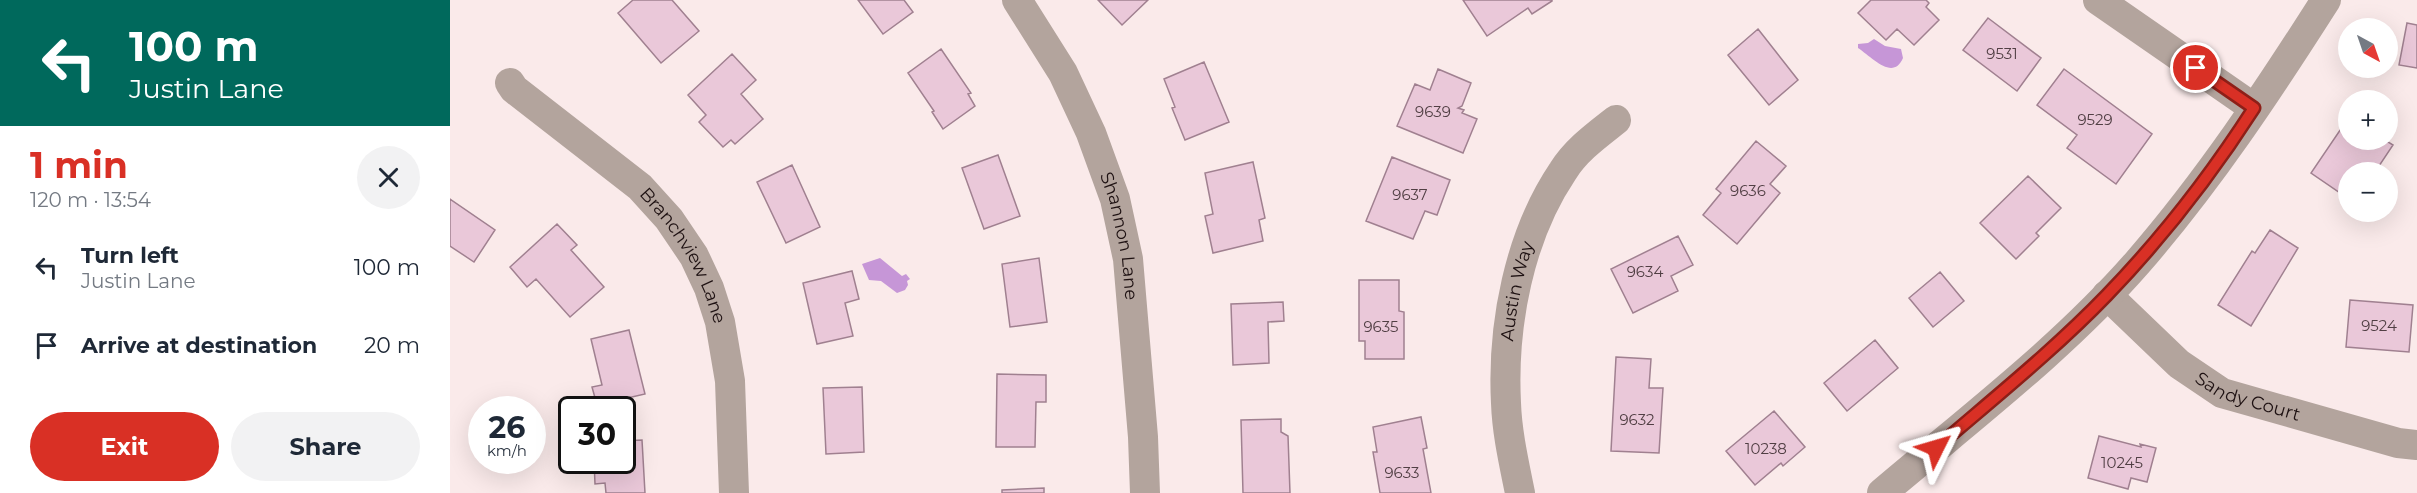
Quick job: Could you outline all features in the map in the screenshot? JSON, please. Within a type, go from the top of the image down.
[{"type":"street","name":"Shannon Lane","points":[[1017,0],[1063,73],[1091,133],[1115,199],[1128,259],[1143,437],[1145,493]]},
{"type":"street","points":[[2098,0],[2254,108]]},
{"type":"street","points":[[1882,493],[2008,387],[2107,295],[2137,263],[2223,156],[2326,0]]},
{"type":"street","name":"Branchview Lane","points":[[510,83],[514,89],[639,187],[669,219],[694,256],[709,288],[720,322],[730,381],[734,493]]},
{"type":"street","name":"Austin Way","points":[[1520,493],[1510,445],[1506,402],[1508,336],[1517,283],[1533,231],[1563,169],[1588,142],[1616,120]]},
{"type":"street","name":"Sandy Court","points":[[2107,295],[2179,364],[2222,393],[2398,443],[2417,445]]},
{"type":"shaded area","points":[[1874,39],[1885,46],[1901,49],[1903,58],[1899,65],[1888,68],[1858,48],[1858,44],[1868,43]]},
{"type":"shaded area","points":[[880,258],[902,276],[906,274],[910,279],[907,281],[908,285],[905,290],[897,293],[881,281],[869,280],[862,264]]},
{"type":"building","points":[[633,0],[672,0],[699,31],[661,63],[618,13]]},
{"type":"building","points":[[858,0],[904,0],[913,12],[883,34]]},
{"type":"building","points":[[1098,0],[1148,0],[1122,25]]},
{"type":"building","points":[[1463,0],[1552,1],[1532,14],[1528,8],[1487,36]]},
{"type":"building","points":[[1871,0],[1926,0],[1929,3],[1926,7],[1939,20],[1914,45],[1897,29],[1886,40],[1858,13]]},
{"type":"building","points":[[1988,18],[2041,58],[2017,91],[1963,50]]},
{"type":"building","points":[[2407,23],[2417,25],[2417,68],[2399,65]]},
{"type":"building","points":[[1758,29],[1798,80],[1769,105],[1728,55]]},
{"type":"building","points":[[941,49],[971,93],[968,94],[975,106],[943,129],[932,112],[934,111],[908,73]]},
{"type":"building","points":[[732,54],[756,80],[741,94],[763,119],[735,144],[731,140],[723,147],[699,122],[706,115],[688,95]]},
{"type":"building","points":[[1204,62],[1229,122],[1185,140],[1172,108],[1175,107],[1164,79]]},
{"type":"building","points":[[1438,69],[1471,83],[1462,106],[1458,108],[1464,110],[1462,113],[1477,119],[1463,153],[1397,126],[1415,84],[1430,90]]},
{"type":"building","points":[[2064,69],[2152,134],[2116,184],[2067,148],[2077,135],[2037,105]]},
{"type":"building","points":[[2338,133],[2338,150],[2390,150],[2382,162],[2338,162],[2338,191],[2311,173]]},
{"type":"building","points":[[1756,141],[1786,166],[1770,184],[1780,193],[1737,244],[1703,215],[1721,193],[1716,189]]},
{"type":"building","points":[[998,155],[1020,216],[984,229],[962,168]]},
{"type":"building","points":[[1392,157],[1450,180],[1437,215],[1425,211],[1413,239],[1366,221]]},
{"type":"building","points":[[1253,162],[1265,218],[1259,220],[1263,241],[1213,253],[1205,216],[1213,214],[1205,173]]},
{"type":"building","points":[[792,165],[820,227],[786,243],[757,182]]},
{"type":"building","points":[[2028,176],[2061,208],[2036,233],[2039,236],[2016,259],[1980,223]]},
{"type":"building","points":[[450,199],[495,230],[474,262],[450,246]]},
{"type":"building","points":[[557,224],[577,245],[571,250],[604,287],[570,317],[536,279],[527,287],[510,267]]},
{"type":"building","points":[[2270,230],[2298,248],[2251,326],[2218,305],[2252,251],[2255,253]]},
{"type":"building","points":[[1678,236],[1693,265],[1671,276],[1678,291],[1633,313],[1611,269]]},
{"type":"building","points":[[1039,258],[1047,322],[1010,327],[1002,264]]},
{"type":"building","points":[[852,271],[859,299],[845,303],[853,336],[817,344],[803,283]]},
{"type":"building","points":[[1940,272],[1964,301],[1933,327],[1909,298]]},
{"type":"building","points":[[1359,280],[1399,280],[1399,311],[1404,312],[1404,359],[1365,359],[1365,341],[1359,341]]},
{"type":"building","points":[[2350,300],[2413,305],[2409,352],[2346,347]]},
{"type":"building","points":[[1283,302],[1284,321],[1268,322],[1269,363],[1233,365],[1231,304]]},
{"type":"building","points":[[629,330],[645,394],[594,396],[592,387],[602,385],[591,339]]},
{"type":"building","points":[[1875,340],[1898,368],[1847,411],[1824,383]]},
{"type":"building","points":[[1616,357],[1651,359],[1649,388],[1663,388],[1659,453],[1611,451]]},
{"type":"building","points":[[997,374],[1046,375],[1046,402],[1036,402],[1035,447],[996,447]]},
{"type":"building","points":[[862,387],[864,452],[826,454],[823,388]]},
{"type":"building","points":[[1774,411],[1805,447],[1783,466],[1781,463],[1755,485],[1726,451]]},
{"type":"building","points":[[1421,417],[1427,448],[1423,449],[1431,493],[1380,493],[1373,452],[1377,452],[1373,427]]},
{"type":"building","points":[[1281,419],[1281,432],[1288,436],[1290,493],[1243,493],[1241,420]]},
{"type":"building","points":[[2099,436],[2141,447],[2140,444],[2156,448],[2147,482],[2131,478],[2128,489],[2088,478]]},
{"type":"building","points":[[636,440],[642,440],[645,493],[606,493],[605,483],[595,484],[595,474],[636,474]]},
{"type":"building","points":[[1044,488],[1044,493],[1002,493],[1002,490]]},
{"type":"route","points":[[1936,448],[2008,387],[2107,295],[2137,263],[2223,156],[2254,108],[2196,68]]}]
